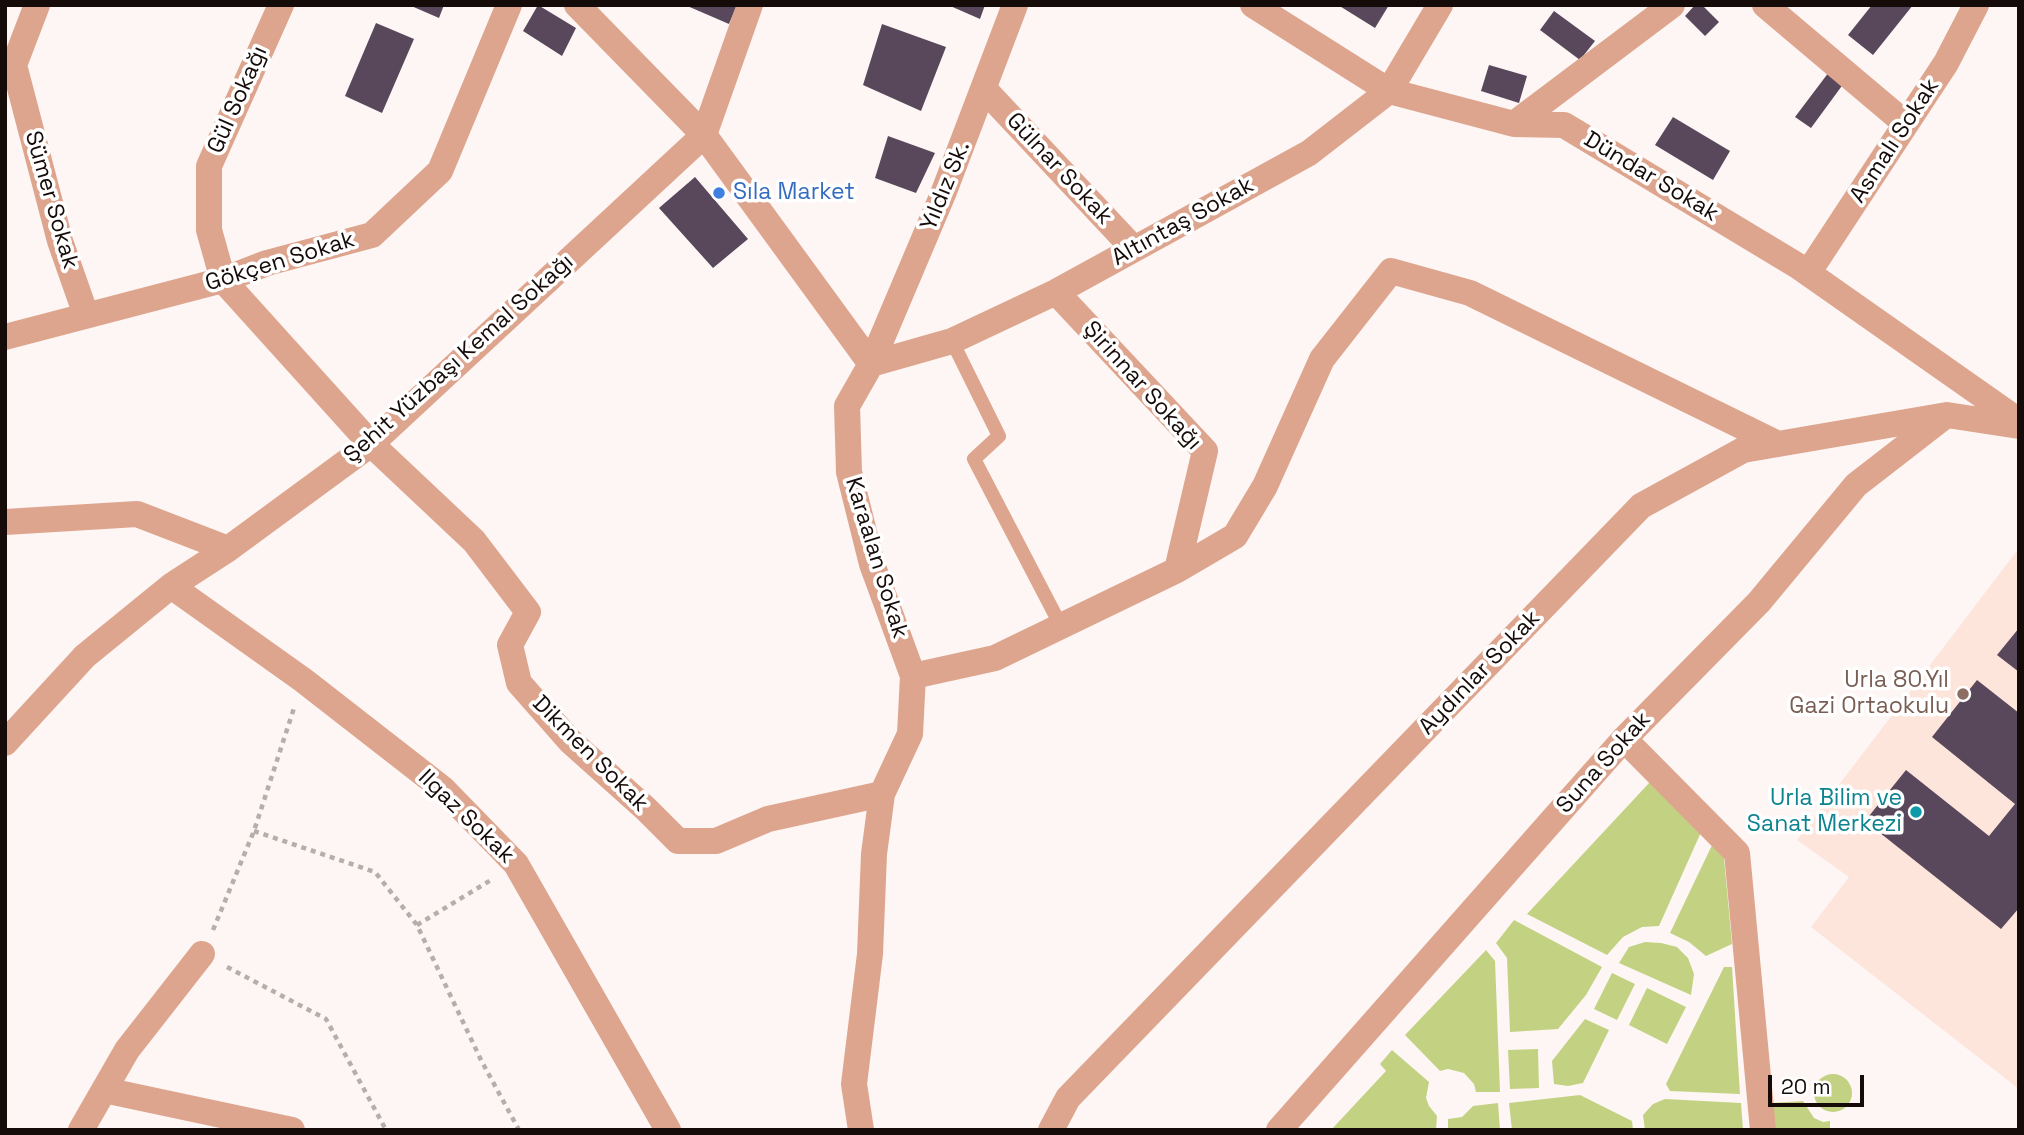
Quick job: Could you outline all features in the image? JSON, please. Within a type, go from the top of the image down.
[{"type":"street","name":"Sümer Sokak","points":[[37,5],[14,65],[60,241],[86,315]]},
{"type":"street","name":"Gül Sokağı","points":[[222,280],[209,230],[209,166],[281,5]]},
{"type":"street","name":"Gökçen Sokak","points":[[5,337],[222,280],[267,264],[372,235],[440,170],[509,5]]},
{"type":"street","points":[[577,5],[704,135],[871,364]]},
{"type":"street","name":"Şehit Yüzbaşı Kemal Sokağı","points":[[5,743],[85,656],[172,586],[228,549],[370,444],[704,135],[750,5]]},
{"type":"street","name":"Yıldız Sk.","points":[[871,364],[943,194],[1015,5]]},
{"type":"street","name":"Dündar Sokak","points":[[1253,5],[1389,91],[1514,124],[1564,125],[1808,273],[2019,424]]},
{"type":"street","name":"Altıntaş Sokak","points":[[871,364],[952,341],[1056,292],[1309,153],[1389,91],[1440,5]]},
{"type":"street","points":[[1514,124],[1672,5]]},
{"type":"street","points":[[1765,5],[1906,124]]},
{"type":"street","name":"Asmalı Sokak","points":[[1808,273],[1945,64],[1976,5]]},
{"type":"street","name":"Gülnar Sokak","points":[[984,89],[1134,250]]},
{"type":"street","points":[[913,676],[995,658],[1177,570],[1235,537],[1265,486],[1322,359],[1391,271],[1470,293],[1778,444]]},
{"type":"street","name":"Dikmen Sokak","points":[[222,280],[370,444],[474,541],[528,612],[510,645],[519,683],[570,741],[678,841],[716,841],[768,819],[882,794]]},
{"type":"street","name":"Şirinnar Sokağı","points":[[1056,292],[1205,451],[1177,570]]},
{"type":"street","name":"Karaalan Sokak","points":[[861,1130],[854,1084],[870,954],[874,854],[882,794],[910,734],[913,676],[873,564],[849,472],[847,406],[871,364]]},
{"type":"street","name":"Aydınlar Sokak","points":[[1051,1130],[1068,1098],[1641,506],[1743,450],[1947,415],[2019,424]]},
{"type":"street","name":"Suna Sokak","points":[[1279,1130],[1624,739],[1759,602],[1856,485],[1947,415]]},
{"type":"street","points":[[5,522],[137,514],[228,549]]},
{"type":"street","name":"Ilgaz Sokak","points":[[172,586],[303,680],[443,789],[516,864],[668,1130]]},
{"type":"street","points":[[1624,739],[1737,853],[1763,1130]]},
{"type":"street","points":[[81,1130],[127,1050],[202,954]]},
{"type":"street","points":[[104,1090],[292,1130]]},
{"type":"lane","points":[[952,341],[999,436],[974,459],[1061,626]]},
{"type":"path","points":[[303,680],[254,831],[202,954],[326,1019],[386,1130]]},
{"type":"path","points":[[254,831],[375,872],[417,925],[481,1060],[519,1130]]},
{"type":"path","points":[[417,925],[516,864]]},
{"type":"shaded area","name":"Urla 80.Yıl Gazi Ortaokulu","points":[[2019,548],[2019,1089],[1811,927],[1849,877],[1797,840]]},
{"type":"green space","points":[[1650,782],[1702,830],[1659,926],[1642,927],[1623,937],[1607,955],[1527,914]]},
{"type":"green space","points":[[1714,841],[1723,848],[1732,944],[1706,956],[1689,942],[1670,933]]},
{"type":"green space","points":[[1514,920],[1602,967],[1586,995],[1558,1029],[1510,1032],[1507,958],[1496,943]]},
{"type":"green space","points":[[1645,942],[1677,947],[1688,958],[1694,974],[1691,995],[1619,963],[1629,947]]},
{"type":"green space","points":[[1486,950],[1495,961],[1500,1092],[1476,1092],[1474,1084],[1464,1073],[1448,1069],[1440,1071],[1405,1035]]},
{"type":"green space","points":[[1724,967],[1732,967],[1740,1094],[1670,1091],[1666,1084]]},
{"type":"green space","points":[[1612,973],[1635,984],[1617,1020],[1594,1009]]},
{"type":"green space","points":[[1647,988],[1686,1007],[1667,1044],[1629,1025]]},
{"type":"green space","points":[[1585,1019],[1609,1030],[1583,1083],[1568,1086],[1554,1084],[1552,1061]]},
{"type":"green space","points":[[1538,1049],[1539,1088],[1510,1089],[1508,1050]]},
{"type":"green space","points":[[1392,1050],[1429,1082],[1426,1098],[1437,1116],[1436,1130],[1331,1130],[1386,1071],[1380,1064]]},
{"type":"green space","points":[[1833,1074],[1846,1080],[1852,1093],[1846,1106],[1833,1112],[1820,1106],[1814,1093],[1820,1080]]},
{"type":"green space","points":[[1580,1095],[1632,1121],[1633,1130],[1512,1130],[1509,1103]]},
{"type":"green space","points":[[1665,1099],[1741,1103],[1743,1130],[1645,1130],[1643,1115],[1653,1104]]},
{"type":"green space","points":[[1803,1101],[1814,1118],[1823,1122],[1830,1121],[1830,1130],[1774,1130],[1772,1103]]},
{"type":"green space","points":[[1498,1103],[1500,1130],[1448,1130],[1448,1119],[1462,1117],[1473,1106]]},
{"type":"building","points":[[409,5],[444,5],[439,18]]},
{"type":"building","points":[[538,5],[576,28],[562,56],[523,31]]},
{"type":"building","points":[[685,5],[737,5],[729,24]]},
{"type":"building","points":[[948,5],[985,5],[980,19]]},
{"type":"building","points":[[1338,5],[1389,5],[1375,28]]},
{"type":"building","points":[[1695,5],[1702,5],[1719,22],[1705,36],[1685,16]]},
{"type":"building","points":[[1872,5],[1913,5],[1873,55],[1848,35]]},
{"type":"building","points":[[1554,11],[1595,41],[1580,60],[1540,30]]},
{"type":"building","points":[[376,23],[414,39],[382,113],[345,96]]},
{"type":"building","points":[[882,24],[946,47],[921,111],[863,85]]},
{"type":"building","points":[[1489,65],[1527,76],[1519,103],[1481,91]]},
{"type":"building","points":[[1829,72],[1844,83],[1811,128],[1795,117]]},
{"type":"building","points":[[1673,117],[1730,151],[1713,180],[1655,145]]},
{"type":"building","points":[[888,136],[935,153],[916,193],[875,178]]},
{"type":"building","points":[[695,177],[748,239],[713,268],[659,208]]},
{"type":"building","points":[[2019,628],[2019,672],[1997,655]]},
{"type":"building","name":"Urla Bilim ve Sanat Merkezi","points":[[1977,680],[2019,713],[2019,908],[2001,929],[1865,821],[1906,770],[1989,836],[2015,804],[1932,737]]},
{"type":"place","name":"Sıla Market","points":[[719,193]]},
{"type":"place","name":"Urla 80.Yıl Gazi Ortaokulu","points":[[1963,694]]},
{"type":"place","name":"Urla Bilim ve Sanat Merkezi","points":[[1916,812]]}]
